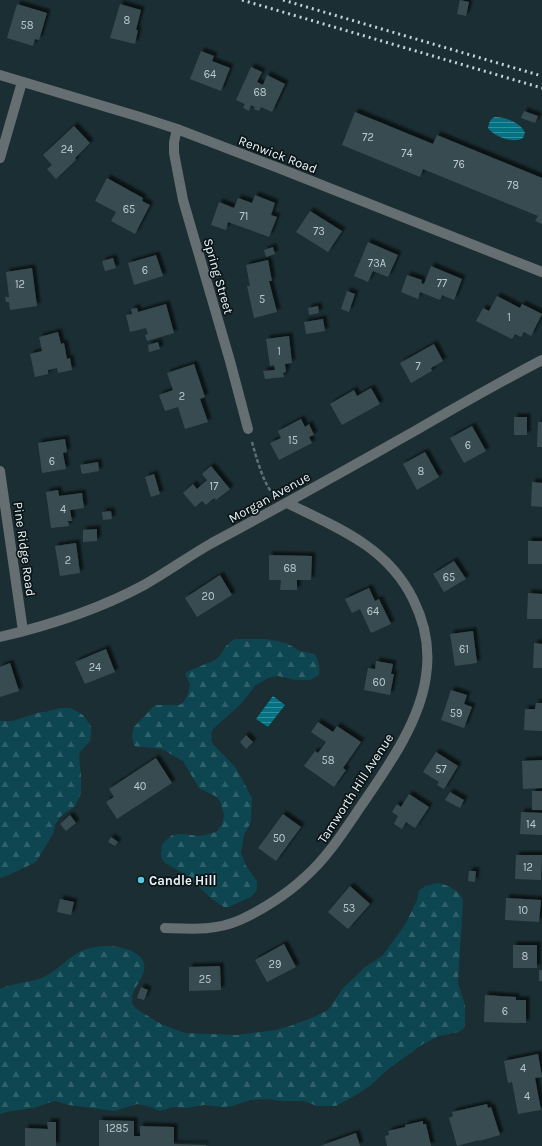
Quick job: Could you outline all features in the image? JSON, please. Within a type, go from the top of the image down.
[{"type":"street","name":"Renwick Road","points":[[0,75],[140,117],[177,130],[276,167],[542,272]]},
{"type":"street","points":[[0,158],[22,82]]},
{"type":"street","name":"Spring Street","points":[[177,130],[174,142],[174,153],[183,200],[228,354],[248,430]]},
{"type":"street","name":"Morgan Avenue","points":[[0,637],[23,632],[69,618],[144,584],[200,550],[542,360]]},
{"type":"street","name":"Pine Ridge Road","points":[[0,471],[23,632]]},
{"type":"street","name":"Tamworth Hill Avenue","points":[[165,928],[188,930],[204,929],[231,923],[251,915],[269,904],[304,878],[324,858],[342,835],[381,776],[401,744],[416,711],[424,688],[427,656],[424,627],[413,599],[401,579],[385,560],[361,541],[335,526],[287,503]]},
{"type":"path","points":[[248,430],[261,471],[270,491],[279,499],[287,503]]},
{"type":"green space","points":[[236,639],[267,639],[286,643],[300,651],[315,654],[319,664],[319,675],[310,680],[296,680],[278,676],[268,678],[256,685],[241,704],[213,729],[211,734],[212,743],[236,768],[252,798],[251,822],[244,835],[241,853],[246,866],[257,881],[257,890],[251,897],[229,907],[224,907],[212,899],[186,875],[165,863],[161,855],[162,845],[172,835],[182,834],[200,836],[216,832],[222,825],[224,815],[220,801],[217,797],[199,788],[183,761],[162,749],[134,746],[132,736],[134,727],[155,705],[179,705],[183,703],[188,694],[190,684],[186,676],[186,672],[215,660],[229,643]]},
{"type":"green space","points":[[61,708],[70,708],[83,715],[91,726],[90,741],[80,752],[79,756],[81,793],[75,806],[60,817],[55,825],[53,834],[36,862],[0,878],[0,721],[12,721],[41,712]]},
{"type":"green space","points":[[438,883],[446,885],[456,891],[463,901],[458,983],[465,1005],[465,1025],[459,1032],[439,1036],[423,1044],[387,1070],[371,1085],[336,1106],[317,1106],[304,1101],[281,1101],[268,1099],[250,1100],[233,1106],[222,1107],[204,1105],[187,1108],[173,1107],[160,1111],[137,1104],[115,1111],[69,1105],[55,1101],[34,1108],[0,1114],[0,989],[10,985],[44,977],[84,950],[102,946],[112,946],[134,952],[143,961],[143,975],[134,991],[132,1002],[135,1008],[161,1024],[185,1033],[236,1035],[276,1030],[314,1017],[328,1010],[343,988],[365,967],[382,956],[405,925],[417,900],[419,890],[428,885]]},
{"type":"shaded area","points":[[495,117],[508,119],[520,126],[525,133],[523,138],[519,140],[504,139],[491,131],[488,128],[490,121]]},
{"type":"shaded area","points":[[273,696],[285,705],[268,727],[256,719]]},
{"type":"building","points":[[460,0],[469,2],[466,16],[457,14]]},
{"type":"building","points":[[17,4],[47,13],[39,40],[35,39],[33,46],[7,38]]},
{"type":"building","points":[[120,4],[141,10],[136,30],[138,30],[135,44],[110,38]]},
{"type":"building","points":[[201,51],[214,56],[212,61],[230,68],[221,91],[190,79]]},
{"type":"building","points":[[251,67],[262,72],[257,82],[263,85],[267,75],[285,84],[272,112],[261,107],[259,111],[254,109],[255,107],[251,105],[249,111],[243,108],[245,104],[236,100]]},
{"type":"building","points":[[524,111],[538,116],[535,123],[521,118]]},
{"type":"building","points":[[355,112],[433,144],[437,135],[542,178],[542,224],[535,221],[538,216],[423,169],[420,177],[342,145]]},
{"type":"building","points":[[74,126],[90,143],[75,158],[76,160],[56,179],[47,169],[52,165],[43,155]]},
{"type":"building","points":[[107,178],[143,198],[142,201],[150,205],[135,234],[111,221],[116,212],[95,201]]},
{"type":"building","points":[[255,195],[275,203],[271,215],[277,217],[269,237],[228,222],[226,230],[211,225],[219,202],[234,208],[238,198],[252,203]]},
{"type":"building","points":[[310,211],[342,231],[328,252],[296,232]]},
{"type":"building","points":[[368,242],[398,255],[388,277],[373,271],[368,282],[354,276]]},
{"type":"building","points":[[273,247],[275,254],[266,257],[264,250]]},
{"type":"building","points":[[156,255],[163,276],[134,285],[128,263]]},
{"type":"building","points":[[113,258],[116,268],[105,271],[102,261]]},
{"type":"building","points":[[268,260],[272,281],[269,281],[277,312],[254,318],[247,286],[250,286],[246,265]]},
{"type":"building","points":[[431,266],[462,279],[454,300],[442,295],[440,300],[420,292],[418,299],[401,292],[407,275],[422,280],[421,283],[424,284]]},
{"type":"building","points":[[32,268],[37,306],[10,310],[9,302],[6,302],[5,297],[9,297],[6,272]]},
{"type":"building","points":[[347,291],[355,294],[349,312],[341,309]]},
{"type":"building","points":[[497,296],[520,308],[522,304],[542,314],[531,336],[524,332],[521,337],[515,334],[512,339],[476,321],[483,308],[489,311]]},
{"type":"building","points":[[166,304],[174,333],[147,341],[145,335],[148,334],[146,328],[130,332],[126,315],[132,314],[131,309],[137,308],[138,312]]},
{"type":"building","points":[[318,306],[319,313],[309,315],[308,308]]},
{"type":"building","points":[[323,319],[325,331],[306,334],[304,322]]},
{"type":"building","points":[[58,332],[61,344],[64,343],[67,359],[70,358],[72,370],[58,373],[57,368],[48,370],[48,374],[35,377],[30,354],[42,351],[39,337]]},
{"type":"building","points":[[289,336],[292,363],[285,364],[286,372],[283,373],[284,377],[265,379],[263,371],[275,370],[274,365],[270,366],[266,339]]},
{"type":"building","points":[[158,342],[160,349],[149,352],[148,345]]},
{"type":"building","points":[[434,344],[443,361],[431,368],[432,371],[411,383],[400,363]]},
{"type":"building","points":[[194,364],[205,397],[200,399],[208,422],[185,429],[178,407],[165,411],[159,395],[173,390],[167,373]]},
{"type":"building","points":[[371,388],[380,404],[342,425],[330,404],[354,390],[357,396]]},
{"type":"building","points":[[514,417],[527,417],[527,435],[514,435]]},
{"type":"building","points":[[301,419],[305,427],[309,424],[314,435],[309,437],[312,443],[279,460],[270,443],[281,438],[278,431]]},
{"type":"building","points":[[538,422],[542,422],[542,447],[537,447]]},
{"type":"building","points":[[472,426],[486,451],[464,463],[450,438]]},
{"type":"building","points":[[65,439],[67,452],[63,453],[66,469],[42,473],[38,443]]},
{"type":"building","points":[[425,452],[439,477],[417,490],[403,464]]},
{"type":"building","points":[[98,462],[99,471],[82,474],[80,465]]},
{"type":"building","points":[[211,466],[230,489],[216,500],[214,498],[206,505],[202,501],[195,507],[183,493],[193,484],[197,489],[207,480],[202,474]]},
{"type":"building","points":[[154,474],[160,494],[151,497],[145,477]]},
{"type":"building","points":[[532,482],[542,483],[542,507],[531,506]]},
{"type":"building","points":[[58,490],[59,496],[82,493],[84,508],[70,510],[72,521],[68,521],[69,526],[51,528],[46,492]]},
{"type":"building","points":[[111,511],[112,519],[103,520],[102,512]]},
{"type":"building","points":[[97,529],[97,541],[83,542],[83,530]]},
{"type":"building","points":[[528,541],[542,541],[542,564],[528,564]]},
{"type":"building","points":[[76,543],[80,573],[60,576],[55,546]]},
{"type":"building","points":[[269,555],[312,556],[311,580],[297,580],[297,590],[280,590],[281,580],[269,580]]},
{"type":"building","points":[[454,561],[466,579],[444,592],[433,574]]},
{"type":"building","points":[[220,575],[232,595],[197,617],[185,598]]},
{"type":"building","points":[[369,588],[375,601],[379,599],[391,624],[371,633],[360,609],[352,613],[345,599]]},
{"type":"building","points":[[528,593],[542,594],[542,619],[527,619]]},
{"type":"building","points":[[473,631],[477,663],[455,666],[450,634]]},
{"type":"building","points":[[534,643],[542,644],[542,668],[533,668]]},
{"type":"building","points":[[106,649],[115,672],[85,684],[75,662]]},
{"type":"building","points":[[376,661],[393,664],[391,674],[394,674],[390,695],[364,690],[368,668],[375,669]]},
{"type":"building","points":[[10,663],[19,691],[0,697],[0,667]]},
{"type":"building","points":[[451,690],[467,695],[464,704],[472,707],[464,728],[441,720]]},
{"type":"building","points":[[536,703],[542,703],[542,731],[524,730],[525,709],[535,709]]},
{"type":"building","points":[[318,722],[333,732],[337,726],[361,742],[343,768],[346,770],[334,787],[304,766],[315,751],[318,753],[326,742],[311,732]]},
{"type":"building","points":[[246,735],[253,742],[246,749],[240,742]]},
{"type":"building","points":[[436,752],[458,766],[444,789],[437,785],[439,782],[423,772]]},
{"type":"building","points":[[156,758],[172,783],[117,819],[106,802],[114,797],[109,789]]},
{"type":"building","points":[[542,760],[542,788],[523,789],[522,761]]},
{"type":"building","points":[[532,791],[542,791],[542,810],[532,810]]},
{"type":"building","points":[[450,792],[464,800],[460,808],[445,800]]},
{"type":"building","points":[[409,794],[429,807],[415,828],[406,822],[402,829],[394,824],[398,816],[392,812],[397,804],[401,807]]},
{"type":"building","points":[[521,812],[542,813],[542,835],[520,834]]},
{"type":"building","points":[[283,814],[301,827],[276,861],[258,848]]},
{"type":"building","points":[[70,815],[76,823],[66,831],[60,824]]},
{"type":"building","points":[[111,837],[118,842],[115,846],[108,842]]},
{"type":"building","points":[[516,855],[542,855],[541,880],[515,879]]},
{"type":"building","points":[[469,871],[476,871],[475,882],[468,881]]},
{"type":"building","points":[[350,886],[370,904],[348,929],[328,912]]},
{"type":"building","points":[[506,898],[541,900],[539,922],[505,920]]},
{"type":"building","points":[[60,899],[74,902],[71,915],[57,912]]},
{"type":"building","points":[[284,944],[296,967],[267,982],[255,960]]},
{"type":"building","points":[[513,945],[537,945],[537,968],[513,968]]},
{"type":"building","points":[[220,966],[221,990],[189,991],[189,967]]},
{"type":"building","points":[[539,970],[542,970],[542,981],[539,981]]},
{"type":"building","points":[[141,987],[148,990],[144,1000],[137,998]]},
{"type":"building","points":[[485,995],[516,997],[516,1000],[526,1000],[526,1023],[484,1022]]},
{"type":"building","points":[[538,1054],[542,1077],[535,1078],[541,1110],[518,1114],[512,1082],[508,1083],[504,1061]]},
{"type":"building","points":[[487,1104],[488,1108],[491,1107],[500,1135],[457,1146],[449,1118],[453,1116],[452,1112]]},
{"type":"building","points":[[99,1120],[134,1121],[134,1136],[140,1136],[140,1126],[174,1127],[174,1144],[206,1146],[99,1146]]},
{"type":"building","points":[[423,1121],[423,1124],[426,1124],[431,1146],[387,1146],[385,1136],[389,1135],[388,1131]]},
{"type":"building","points":[[47,1122],[56,1122],[56,1146],[25,1146],[25,1128],[48,1129]]},
{"type":"building","points":[[356,1133],[360,1146],[320,1146]]},
{"type":"railway","points":[[242,0],[542,88]]},
{"type":"railway","points":[[283,0],[542,76]]},
{"type":"place","name":"Candle Hill","points":[[141,880]]}]
